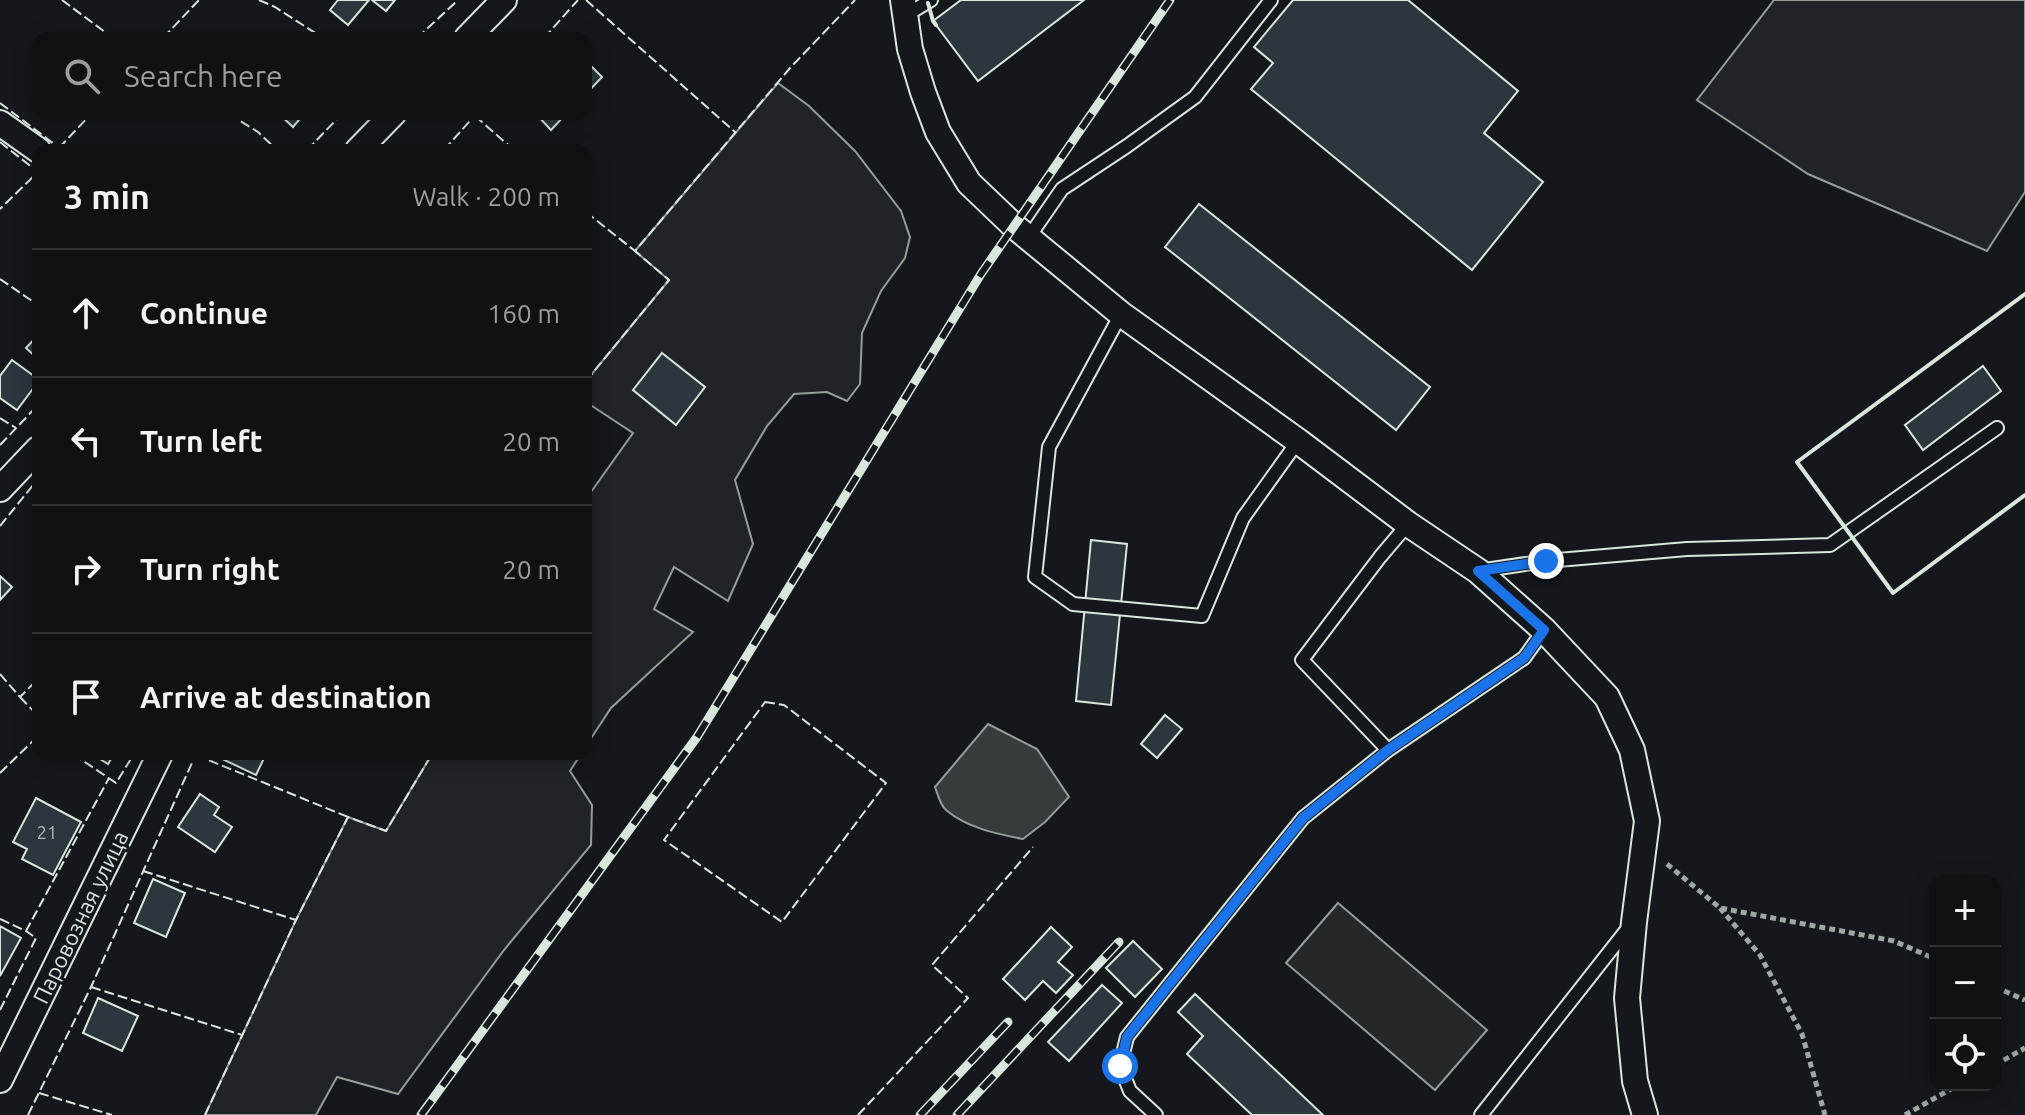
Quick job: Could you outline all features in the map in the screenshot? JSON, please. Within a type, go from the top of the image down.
[{"type":"street","points":[[473,32],[504,0]]},
{"type":"street","points":[[904,8],[910,49],[923,92],[938,132],[969,183],[1014,226],[1121,314],[1408,524],[1478,571],[1544,630],[1607,697],[1632,750],[1647,821],[1627,998],[1635,1081],[1645,1115]]},
{"type":"street","points":[[364,144],[387,120]]},
{"type":"street","points":[[0,123],[32,146]]},
{"type":"street","points":[[0,489],[32,455]]},
{"type":"street","name":"Паровозная улица","points":[[0,1080],[157,760]]},
{"type":"lane","points":[[904,8],[931,0]]},
{"type":"lane","points":[[1029,237],[1062,189],[1195,97],[1271,0]]},
{"type":"lane","points":[[1121,314],[1049,447],[1035,577],[1073,604],[1202,616],[1243,518],[1298,441]]},
{"type":"lane","points":[[1478,571],[1546,561],[1687,549],[1830,545],[1997,428]]},
{"type":"lane","points":[[1388,750],[1302,660],[1408,524]]},
{"type":"lane","points":[[1156,1115],[1130,1091],[1120,1066],[1127,1037],[1303,818],[1388,750],[1524,658],[1544,630]]},
{"type":"lane","points":[[1481,1115],[1634,922]]},
{"type":"path","points":[[1644,846],[1720,908],[1760,955],[1802,1034],[1825,1115]]},
{"type":"path","points":[[1720,908],[1894,941],[1929,956]]},
{"type":"path","points":[[2001,990],[2025,1000]]},
{"type":"path","points":[[2001,1062],[2025,1048]]},
{"type":"path","points":[[1905,1115],[1947,1091]]},
{"type":"shaded area","points":[[1774,0],[2025,0],[2025,192],[1987,251],[1808,174],[1697,100]]},
{"type":"shaded area","points":[[778,83],[809,106],[855,151],[901,211],[910,237],[905,258],[881,291],[862,333],[860,384],[847,401],[827,392],[794,394],[767,426],[735,480],[753,544],[728,601],[674,567],[654,609],[693,632],[611,708],[592,737],[592,491],[633,433],[592,406],[592,374],[669,280],[635,251]]},
{"type":"shaded area","points":[[988,724],[1037,749],[1069,797],[1023,839],[983,829],[954,816],[942,805],[935,787]]},
{"type":"shaded area","points":[[428,760],[577,760],[570,771],[592,805],[591,845],[504,950],[398,1094],[337,1077],[316,1115],[205,1115],[348,817],[386,831]]},
{"type":"shaded area","points":[[1338,903],[1487,1030],[1435,1090],[1286,963]]},
{"type":"building","points":[[338,0],[369,0],[348,25],[330,10]]},
{"type":"building","points":[[372,0],[395,0],[386,11]]},
{"type":"building","points":[[961,0],[1084,0],[978,81],[933,21]]},
{"type":"building","points":[[1293,0],[1408,0],[1518,91],[1484,133],[1543,182],[1472,270],[1251,89],[1273,63],[1254,47]]},
{"type":"building","points":[[592,67],[602,77],[592,88]]},
{"type":"building","points":[[285,120],[299,120],[293,127]]},
{"type":"building","points":[[542,120],[560,120],[551,130]]},
{"type":"building","points":[[1199,204],[1430,387],[1396,430],[1165,247]]},
{"type":"building","points":[[662,353],[705,387],[676,425],[633,390]]},
{"type":"building","points":[[12,360],[32,375],[32,390],[17,410],[0,398],[0,376]]},
{"type":"building","points":[[1983,366],[2001,391],[1923,450],[1905,425]]},
{"type":"building","points":[[1091,540],[1127,544],[1111,705],[1076,701]]},
{"type":"building","points":[[0,576],[12,587],[0,600]]},
{"type":"building","points":[[1165,715],[1182,729],[1157,758],[1141,744]]},
{"type":"building","points":[[224,760],[263,760],[256,775]]},
{"type":"building","points":[[200,794],[219,807],[214,815],[232,827],[215,852],[178,827]]},
{"type":"building","points":[[36,798],[81,822],[53,875],[22,859],[27,849],[13,842]]},
{"type":"building","points":[[153,879],[185,893],[166,937],[134,923]]},
{"type":"building","points":[[0,926],[21,938],[0,976]]},
{"type":"building","points":[[1051,927],[1072,947],[1058,962],[1073,975],[1056,993],[1043,981],[1025,1000],[1003,979]]},
{"type":"building","points":[[1133,941],[1162,969],[1135,997],[1106,968]]},
{"type":"building","points":[[1102,985],[1122,1003],[1069,1061],[1048,1042]]},
{"type":"building","points":[[1195,994],[1323,1115],[1252,1115],[1187,1054],[1203,1036],[1178,1012]]},
{"type":"building","points":[[98,998],[138,1016],[122,1051],[83,1033]]},
{"type":"railway","points":[[421,1115],[697,737],[981,274],[1170,0]]},
{"type":"railway","points":[[957,1115],[1119,942]]},
{"type":"railway","points":[[920,1115],[1008,1022]]},
{"type":"fence","points":[[62,0],[105,32]]},
{"type":"fence","points":[[169,32],[199,0]]},
{"type":"fence","points":[[259,0],[314,32]]},
{"type":"fence","points":[[423,32],[458,0]]},
{"type":"fence","points":[[549,32],[578,0]]},
{"type":"fence","points":[[586,0],[735,132]]},
{"type":"fence","points":[[592,374],[669,280],[635,251],[790,68],[855,0]]},
{"type":"fence","points":[[0,103],[54,144]]},
{"type":"fence","points":[[63,144],[85,120]]},
{"type":"fence","points":[[239,120],[271,144]]},
{"type":"fence","points":[[313,144],[336,120]]},
{"type":"fence","points":[[449,144],[471,120]]},
{"type":"fence","points":[[480,120],[507,144]]},
{"type":"fence","points":[[0,142],[32,167]]},
{"type":"fence","points":[[0,209],[32,178]]},
{"type":"fence","points":[[592,217],[635,251]]},
{"type":"fence","points":[[0,279],[32,301]]},
{"type":"fence","points":[[0,445],[32,411]]},
{"type":"fence","points":[[0,418],[16,428]]},
{"type":"fence","points":[[0,526],[32,486]]},
{"type":"fence","points":[[0,674],[20,697],[32,685]]},
{"type":"fence","points":[[20,697],[32,710]]},
{"type":"fence","points":[[765,702],[784,705],[886,783],[782,922],[664,840],[765,702]]},
{"type":"fence","points":[[0,773],[32,742]]},
{"type":"fence","points":[[82,760],[116,783],[130,760]]},
{"type":"fence","points":[[28,1115],[91,987],[193,760]]},
{"type":"fence","points":[[208,760],[348,817]]},
{"type":"fence","points":[[205,1115],[348,817],[386,831],[428,760]]},
{"type":"fence","points":[[0,919],[26,931],[109,778]]},
{"type":"fence","points":[[858,1115],[968,998],[932,965],[1033,847]]},
{"type":"fence","points":[[143,871],[296,920]]},
{"type":"fence","points":[[0,1010],[36,938],[26,931]]},
{"type":"fence","points":[[91,987],[242,1035]]},
{"type":"fence","points":[[39,1093],[112,1115]]},
{"type":"wall","points":[[928,3],[936,25]]},
{"type":"wall","points":[[2025,294],[1797,462],[1893,593],[2025,495]]},
{"type":"route","points":[[1120,1066],[1127,1037],[1303,818],[1388,750],[1524,658],[1544,630],[1478,571],[1546,561]]}]
